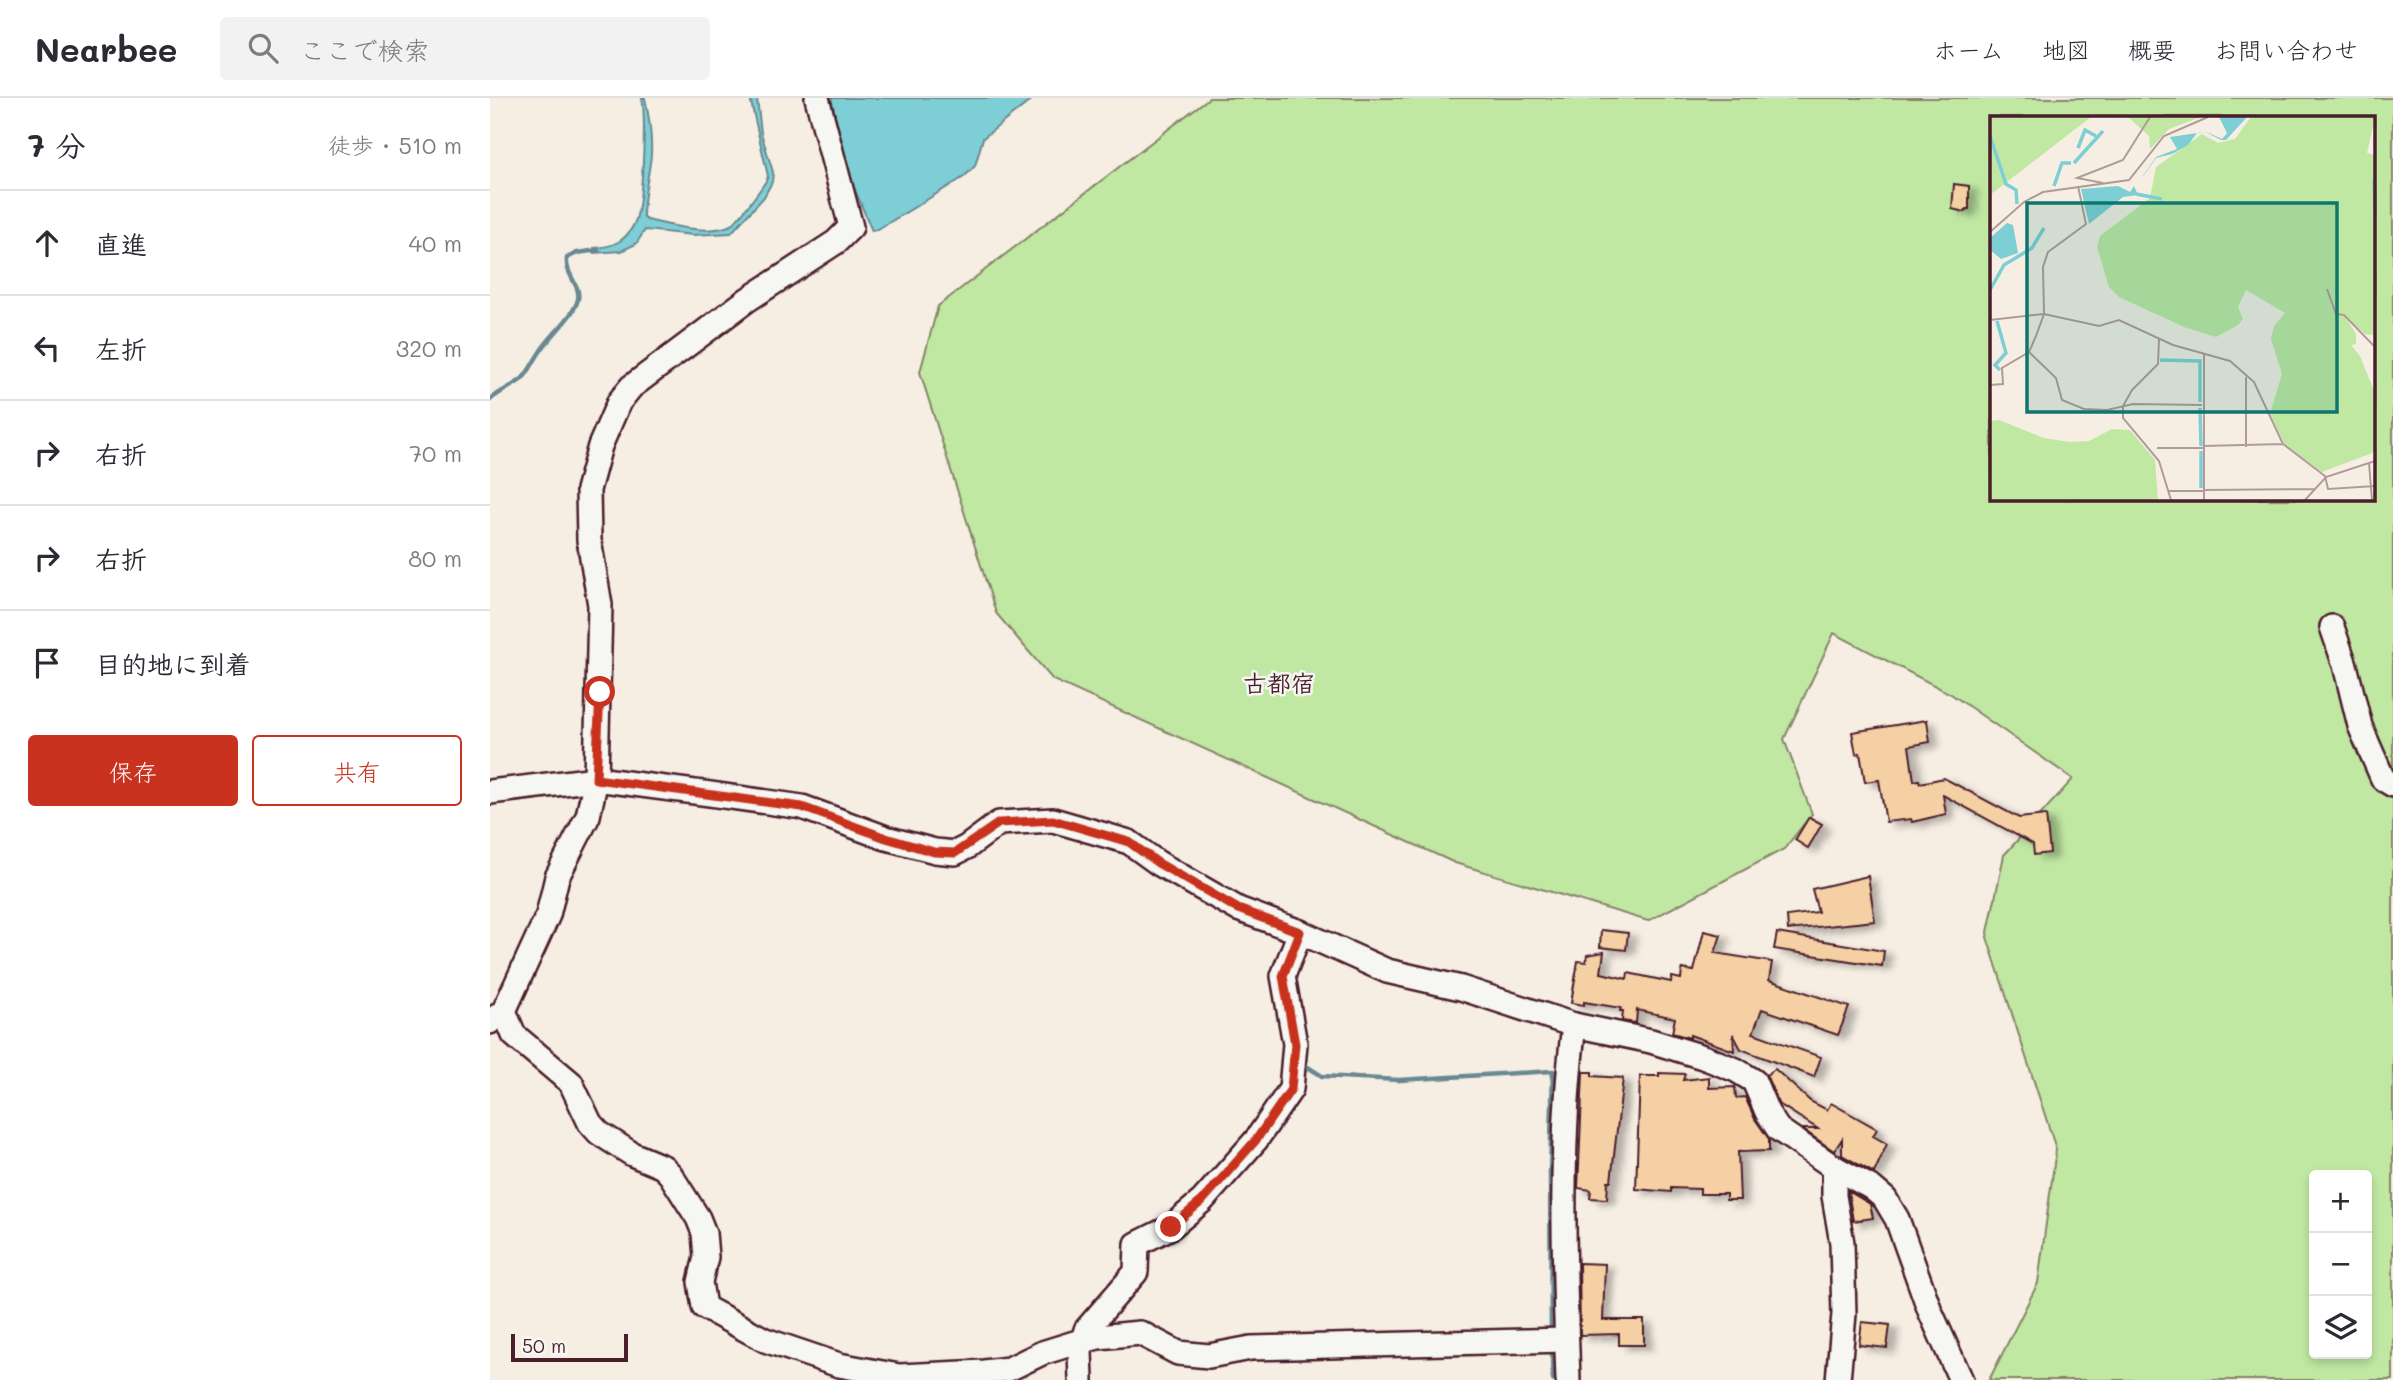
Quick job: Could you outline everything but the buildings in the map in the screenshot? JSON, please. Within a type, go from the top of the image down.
[{"type":"street","points":[[817,98],[851,227],[836,242],[747,300],[631,387],[619,402],[600,446],[588,490],[589,540],[600,605],[596,779],[588,816],[557,877],[548,915],[497,1017],[514,1035],[571,1083],[590,1123],[599,1133],[632,1154],[663,1167],[670,1174],[698,1217],[704,1233],[706,1257],[700,1282],[704,1307],[765,1340],[839,1365],[899,1376],[984,1372],[1009,1369],[1042,1353],[1098,1337],[1140,1333],[1178,1353],[1209,1356],[1251,1348],[1566,1340]]},
{"type":"street","points":[[2332,627],[2345,665],[2360,726],[2383,779],[2393,785]]},
{"type":"street","points":[[490,792],[596,779],[802,807],[886,838],[934,852],[955,853],[999,823],[1053,820],[1129,842],[1158,863],[1238,909],[1300,932],[1387,971],[1461,988],[1574,1025],[1651,1041],[1703,1056],[1754,1081],[1767,1112],[1778,1129],[1885,1199],[1897,1219],[1930,1311],[1961,1380]]},
{"type":"street","points":[[1081,1380],[1081,1342],[1086,1330],[1136,1272],[1137,1244],[1171,1227],[1202,1201],[1256,1140],[1291,1089],[1295,1044],[1283,976],[1300,932]]},
{"type":"street","points":[[1568,1380],[1563,1230],[1566,1085],[1574,1025]]},
{"type":"street","points":[[1834,1167],[1834,1196],[1842,1243],[1844,1314],[1838,1380]]},
{"type":"green space","points":[[1209,98],[2393,98],[2393,1380],[1989,1380],[2038,1283],[2056,1149],[1987,937],[2004,855],[2073,779],[1951,694],[1834,633],[1784,739],[1812,814],[1784,849],[1648,921],[1455,863],[1053,680],[996,613],[920,372],[938,306]]},
{"type":"water","points":[[642,98],[645,98],[651,141],[643,209],[643,217],[647,220],[712,230],[731,225],[738,218],[768,176],[750,98],[757,98],[761,133],[773,172],[772,182],[764,197],[731,233],[693,235],[645,230],[636,244],[621,251],[594,253],[594,248],[623,239],[631,230],[637,215],[643,162]]},
{"type":"water","points":[[831,98],[1034,98],[983,138],[975,166],[964,177],[872,231],[850,178]]},
{"type":"waterway","points":[[490,400],[525,376],[576,305],[578,294],[568,270],[567,258],[577,253],[598,250]]},
{"type":"waterway","points":[[1300,1062],[1322,1076],[1399,1080],[1553,1071],[1550,1172],[1551,1333]]},
{"type":"waterway","points":[[1552,1355],[1553,1380]]},
{"type":"district","name":"古都宿","points":[[1279,684]]},
{"type":"route","points":[[600,692],[596,779],[802,807],[886,838],[934,852],[955,853],[999,823],[1053,820],[1129,842],[1158,863],[1238,909],[1300,932],[1283,976],[1295,1044],[1291,1089],[1256,1140],[1202,1201],[1171,1227]]}]
